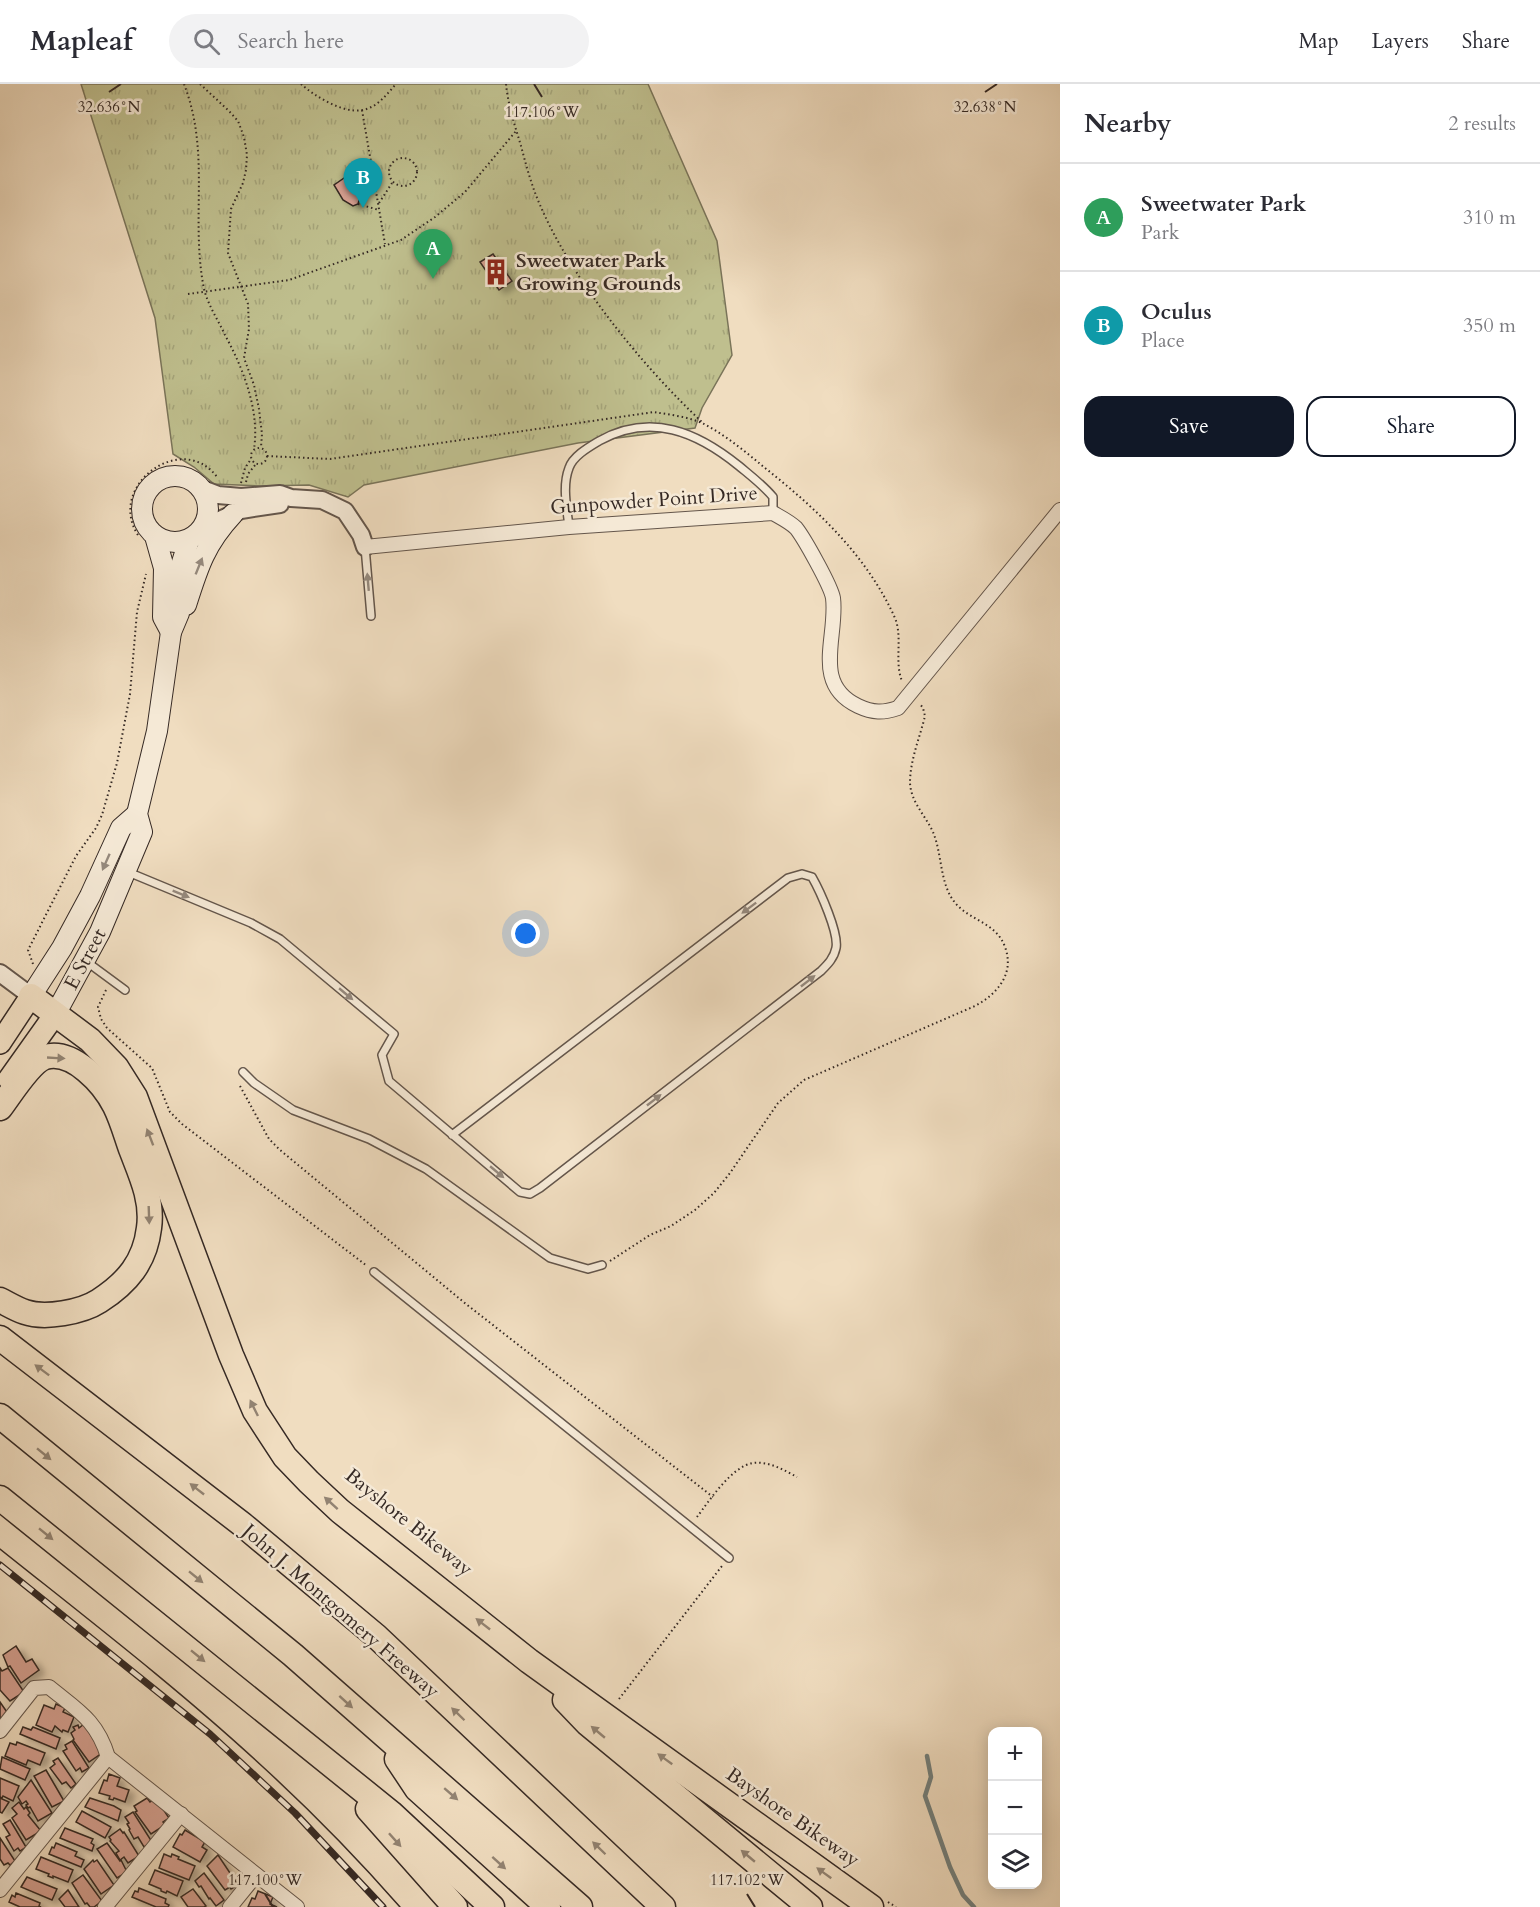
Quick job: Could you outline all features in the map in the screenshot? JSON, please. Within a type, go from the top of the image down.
[{"type":"highway","points":[[31,996],[90,1040],[116,1067],[135,1097],[231,1355],[255,1411],[280,1450],[309,1482],[340,1511],[529,1661],[879,1904]]},
{"type":"highway","points":[[0,1108],[34,1065],[44,1058],[66,1058],[80,1064],[99,1083],[115,1105],[146,1190],[149,1209],[149,1229],[140,1260],[121,1287],[92,1305],[64,1314],[27,1313],[0,1300]]},
{"type":"highway","name":"John J. Montgomery Freeway","points":[[0,1338],[243,1525],[376,1636],[663,1907]]},
{"type":"highway","points":[[0,1416],[293,1655],[580,1907]]},
{"type":"highway","points":[[0,1498],[391,1813],[492,1907]]},
{"type":"highway","points":[[529,1661],[587,1723],[810,1907]]},
{"type":"highway","points":[[375,1728],[417,1789],[548,1907]]},
{"type":"highway","points":[[330,1763],[375,1818],[455,1907]]},
{"type":"highway","points":[[642,1888],[679,1907]]},
{"type":"main road","points":[[180,476],[188,478],[200,488],[206,497],[208,508],[207,518],[196,534],[171,542],[147,537],[148,528],[143,518],[142,508],[145,496],[153,485],[166,478],[180,476]]},
{"type":"main road","points":[[165,680],[179,661],[186,605],[197,570],[209,543],[233,513]]},
{"type":"main road","name":"E Street","points":[[0,1092],[56,1013],[85,961],[127,872],[142,832],[137,814],[157,731],[171,632],[179,612],[180,569],[196,534]]},
{"type":"main road","name":"E Street","points":[[147,537],[161,553],[164,568],[163,617],[171,632]]},
{"type":"main road","name":"E Street","points":[[0,1043],[62,948],[85,906],[121,828],[137,814]]},
{"type":"street","points":[[200,488],[218,495],[241,497],[280,494],[291,498],[322,500],[345,512],[362,535],[365,547]]},
{"type":"street","points":[[196,534],[233,513],[278,505],[291,498]]},
{"type":"street","name":"Gunpowder Point Drive","points":[[365,547],[569,527],[773,513],[795,528],[833,596],[829,657],[831,674],[837,689],[848,701],[867,710],[883,713],[898,708],[1060,510]]},
{"type":"street","points":[[0,973],[31,996]]},
{"type":"street","points":[[0,1731],[34,1688],[49,1687],[91,1721],[104,1744],[108,1757],[297,1907]]},
{"type":"street","points":[[0,1890],[108,1757]]},
{"type":"street","points":[[105,1907],[181,1814]]},
{"type":"street","points":[[230,1907],[256,1875]]},
{"type":"lane","points":[[569,527],[565,479],[569,465],[580,454],[611,435],[630,429],[653,427],[676,429],[716,447],[763,485],[773,497],[773,513]]},
{"type":"lane","points":[[365,547],[371,616]]},
{"type":"lane","points":[[127,872],[251,923],[280,939],[394,1034],[382,1055],[388,1081],[452,1135],[520,1192],[530,1194],[831,961],[837,946],[812,877],[802,874],[788,878],[452,1135]]},
{"type":"lane","points":[[85,961],[125,990]]},
{"type":"lane","points":[[243,1072],[254,1083],[293,1110],[369,1139],[426,1169],[550,1258],[588,1269],[602,1265]]},
{"type":"lane","points":[[374,1272],[729,1558]]},
{"type":"path","points":[[184,84],[193,113],[200,159],[198,241],[205,291],[235,353],[247,384],[255,426],[254,449]]},
{"type":"path","points":[[200,84],[229,111],[238,122],[244,137],[247,155],[246,170],[243,183],[231,209],[228,253],[248,304],[249,328],[244,358],[254,385],[259,409],[261,447]]},
{"type":"path","points":[[301,84],[338,108],[362,110],[381,101],[396,84]]},
{"type":"path","points":[[506,84],[516,131],[534,191],[565,254],[609,317],[670,392],[705,424],[729,439],[800,496],[822,516],[870,573],[896,621],[899,633],[897,668],[904,687],[924,708],[925,716],[910,775],[914,799],[932,831],[939,850],[945,884],[951,897],[958,907],[992,928],[1006,948],[1008,964],[1006,976],[998,990],[975,1006],[804,1080],[778,1103],[730,1173],[701,1204],[671,1226],[650,1235],[602,1265]]},
{"type":"path","points":[[362,110],[385,244]]},
{"type":"path","points":[[188,294],[289,280],[400,240],[435,217],[465,192],[516,131]]},
{"type":"path","points":[[402,157],[414,162],[418,171],[415,180],[407,186],[393,182],[389,174],[393,161],[402,157]]},
{"type":"path","points":[[379,203],[393,182]]},
{"type":"path","points":[[358,204],[379,210]]},
{"type":"path","points":[[267,456],[330,459],[654,412],[705,424]]},
{"type":"path","points":[[232,483],[241,484],[246,482],[248,474],[256,464],[264,463],[267,456],[266,450],[261,447],[254,449],[250,454],[251,459],[245,468],[241,484]]},
{"type":"path","points":[[251,459],[256,464]]},
{"type":"path","points":[[147,537],[135,530],[131,517],[131,503],[139,483],[153,468],[166,462],[196,461],[209,467],[223,482]]},
{"type":"path","points":[[32,963],[28,950],[76,855],[96,828],[102,815],[117,763],[130,694],[137,612],[148,567]]},
{"type":"path","points":[[111,980],[98,1007],[101,1019],[107,1028],[152,1068],[170,1112],[374,1272]]},
{"type":"path","points":[[237,1080],[269,1138],[280,1150],[466,1304],[713,1497]]},
{"type":"path","points":[[689,1526],[738,1470],[752,1463],[767,1464],[797,1477]]},
{"type":"path","points":[[619,1699],[729,1558]]},
{"type":"path","points":[[879,1904],[896,1907]]},
{"type":"green space","points":[[81,84],[648,84],[717,241],[732,355],[702,408],[695,428],[578,443],[364,485],[348,497],[309,485],[214,484],[194,467],[173,454],[155,318]]},
{"type":"building","points":[[347,176],[360,197],[358,204],[353,206],[343,200],[334,185]]},
{"type":"building","name":"Sweetwater Park Growing Grounds","points":[[493,254],[512,281],[499,290],[480,262]]},
{"type":"building","points":[[16,1646],[26,1662],[32,1659],[39,1670],[21,1683],[10,1666],[8,1667],[3,1655]]},
{"type":"building","points":[[0,1668],[2,1671],[8,1668],[24,1692],[10,1701],[0,1690]]},
{"type":"building","points":[[0,1702],[9,1715],[2,1719],[0,1717]]},
{"type":"building","points":[[56,1704],[65,1708],[63,1712],[74,1717],[68,1732],[63,1730],[62,1732],[55,1726],[52,1732],[36,1725],[44,1705],[54,1709]]},
{"type":"building","points":[[84,1724],[102,1753],[89,1762],[73,1740],[71,1733],[75,1730],[73,1727],[78,1725],[79,1728]]},
{"type":"building","points":[[23,1727],[31,1730],[33,1727],[60,1738],[56,1749],[20,1734]]},
{"type":"building","points":[[72,1741],[89,1768],[82,1772],[80,1768],[76,1771],[63,1751],[67,1749],[65,1745]]},
{"type":"building","points":[[17,1742],[45,1753],[40,1765],[28,1760],[26,1765],[5,1756],[10,1743],[16,1745]]},
{"type":"building","points":[[2,1757],[30,1769],[25,1780],[0,1769]]},
{"type":"building","points":[[58,1758],[76,1784],[71,1788],[66,1782],[62,1784],[50,1768],[55,1764],[53,1761]]},
{"type":"building","points":[[46,1770],[64,1801],[52,1807],[34,1776]]},
{"type":"building","points":[[109,1774],[120,1778],[117,1786],[129,1790],[125,1802],[114,1798],[109,1799],[110,1796],[99,1793]]},
{"type":"building","points":[[0,1778],[19,1786],[13,1801],[3,1796],[0,1797]]},
{"type":"building","points":[[31,1780],[52,1813],[38,1821],[30,1807],[26,1805],[28,1804],[26,1801],[22,1804],[18,1797]]},
{"type":"building","points":[[0,1798],[9,1802],[2,1813],[0,1812]]},
{"type":"building","points":[[90,1798],[121,1810],[118,1821],[85,1807]]},
{"type":"building","points":[[147,1798],[150,1802],[153,1800],[161,1806],[169,1818],[163,1822],[165,1825],[151,1834],[135,1812],[137,1811],[134,1806]]},
{"type":"building","points":[[19,1802],[24,1809],[26,1807],[30,1813],[28,1815],[41,1831],[26,1840],[12,1818],[17,1814],[12,1808]]},
{"type":"building","points":[[82,1811],[111,1827],[105,1838],[76,1822]]},
{"type":"building","points":[[133,1812],[152,1842],[144,1847],[138,1837],[134,1839],[127,1824],[129,1823],[125,1817]]},
{"type":"building","points":[[10,1820],[26,1847],[20,1851],[18,1848],[14,1851],[6,1837],[10,1835],[3,1824]]},
{"type":"building","points":[[65,1828],[93,1839],[92,1851],[60,1838]]},
{"type":"building","points":[[120,1829],[139,1856],[128,1863],[124,1857],[120,1860],[116,1853],[119,1851],[109,1837]]},
{"type":"building","points":[[185,1830],[205,1842],[202,1847],[207,1850],[200,1862],[173,1847]]},
{"type":"building","points":[[0,1838],[15,1861],[10,1865],[8,1863],[4,1865],[0,1859]]},
{"type":"building","points":[[56,1843],[77,1852],[75,1856],[84,1860],[81,1867],[49,1854]]},
{"type":"building","points":[[107,1843],[121,1860],[127,1872],[117,1878],[97,1849]]},
{"type":"building","points":[[164,1854],[171,1857],[172,1854],[195,1866],[189,1880],[159,1868]]},
{"type":"building","points":[[218,1855],[238,1885],[231,1889],[230,1887],[225,1890],[207,1866]]},
{"type":"building","points":[[41,1857],[73,1870],[68,1882],[48,1876],[49,1874],[36,1869]]},
{"type":"building","points":[[93,1860],[94,1862],[97,1860],[114,1885],[101,1894],[84,1869]]},
{"type":"building","points":[[155,1870],[183,1881],[177,1896],[149,1884]]},
{"type":"building","points":[[204,1873],[224,1900],[216,1906],[195,1881]]},
{"type":"building","points":[[83,1875],[102,1901],[94,1907],[85,1904],[72,1883]]},
{"type":"building","points":[[27,1877],[57,1889],[52,1900],[21,1887]]},
{"type":"building","points":[[139,1888],[166,1899],[165,1903],[169,1905],[168,1907],[156,1907],[132,1897]]},
{"type":"building","points":[[193,1889],[206,1906],[188,1907],[181,1897]]},
{"type":"building","points":[[68,1890],[79,1907],[65,1907],[59,1899]]},
{"type":"building","points":[[258,1891],[273,1897],[270,1904],[277,1907],[248,1907]]},
{"type":"building","points":[[16,1893],[40,1903],[41,1907],[20,1907],[9,1902],[12,1895],[15,1897]]},
{"type":"waterway","points":[[927,1756],[931,1777],[925,1796],[950,1867],[963,1895],[974,1907]]},
{"type":"tram line","points":[[0,1549],[232,1738],[316,1818],[400,1907]]},
{"type":"railway","points":[[0,1565],[210,1734],[295,1813],[383,1907]]},
{"type":"place","name":"Oculus","points":[[363,208]]},
{"type":"place","name":"Sweetwater Park Growing Grounds","points":[[496,272]]},
{"type":"place","name":"Sweetwater Park","points":[[433,279]]}]
